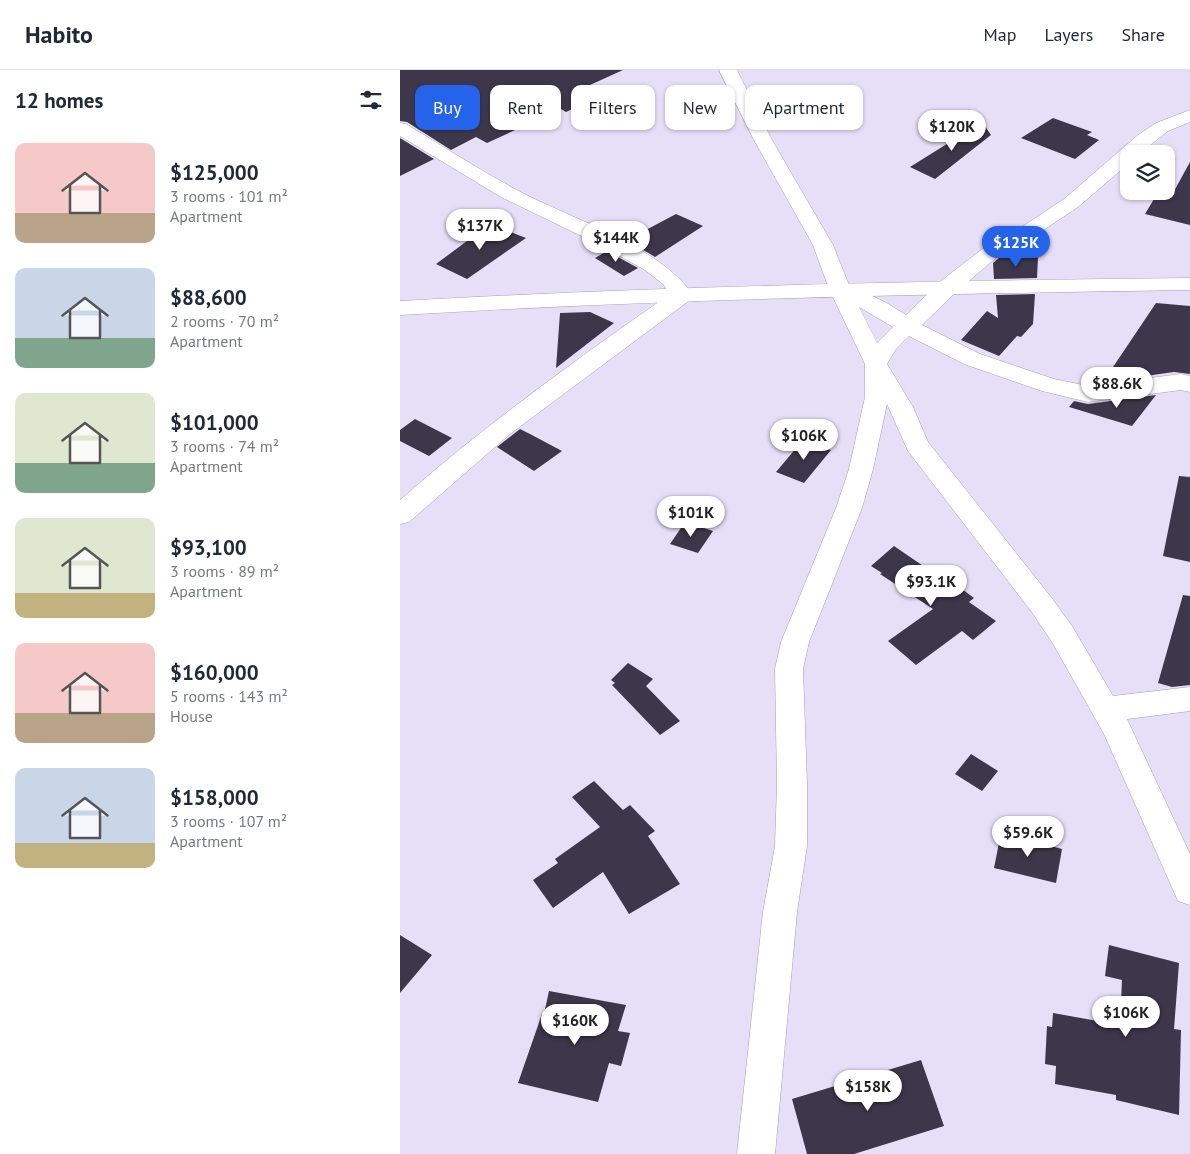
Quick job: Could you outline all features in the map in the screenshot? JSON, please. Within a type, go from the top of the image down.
[{"type":"street","points":[[728,70],[763,140],[823,245],[840,289],[876,364],[901,407],[917,445],[1041,604],[1062,634],[1106,709],[1136,770],[1190,890]]},
{"type":"street","points":[[756,1154],[780,912],[791,846],[792,784],[789,669],[795,642],[838,538],[861,469],[877,397],[876,364],[888,345],[907,326],[949,286],[997,247],[1026,232],[1071,202],[1144,139],[1162,127],[1190,115]]},
{"type":"street","points":[[400,128],[508,194],[607,241],[652,266],[670,280],[682,295]]},
{"type":"street","points":[[400,308],[560,298],[840,289],[1190,284]]},
{"type":"street","points":[[840,289],[877,307],[907,326],[972,358],[1050,386],[1088,394],[1181,382],[1190,384]]},
{"type":"street","points":[[400,515],[440,477],[528,407],[682,295]]},
{"type":"street","points":[[1106,709],[1190,699]]},
{"type":"building","points":[[400,70],[623,70],[590,85],[571,85],[571,110],[566,112],[561,109],[561,85],[490,85],[490,130],[515,130],[487,143],[476,137],[451,150],[420,130],[480,130],[480,85],[415,85],[415,127],[407,122],[400,121]]},
{"type":"building","points":[[1053,118],[1092,132],[1087,135],[1099,140],[1075,159],[1021,138]]},
{"type":"building","points":[[982,122],[991,135],[935,179],[910,167]]},
{"type":"building","points":[[400,138],[434,159],[400,176]]},
{"type":"building","points":[[1190,162],[1190,225],[1145,214],[1153,200],[1175,200],[1175,189]]},
{"type":"building","points":[[676,214],[703,226],[655,257],[627,240]]},
{"type":"building","points":[[490,224],[526,238],[467,279],[436,264]]},
{"type":"building","points":[[607,251],[638,268],[624,276],[595,258]]},
{"type":"building","points":[[1038,257],[1037,278],[994,279],[993,263],[999,258]]},
{"type":"building","points":[[1035,294],[1033,324],[1021,337],[1017,336],[999,356],[961,340],[987,311],[998,318],[996,295]]},
{"type":"building","points":[[1156,303],[1190,306],[1190,374],[1174,372],[1089,384],[1099,372],[1107,376]]},
{"type":"building","points":[[590,312],[614,323],[556,368],[560,313]]},
{"type":"building","points":[[1156,395],[1132,426],[1069,407],[1074,401],[1088,404]]},
{"type":"building","points":[[415,419],[452,438],[429,456],[400,441],[400,430]]},
{"type":"building","points":[[520,429],[562,451],[534,471],[497,447]]},
{"type":"building","points":[[803,440],[831,450],[804,483],[776,472]]},
{"type":"building","points":[[1179,476],[1190,477],[1190,562],[1163,556]]},
{"type":"building","points":[[685,522],[713,531],[698,553],[670,544]]},
{"type":"building","points":[[894,546],[932,572],[935,569],[974,598],[969,602],[996,621],[973,640],[962,631],[916,665],[888,641],[933,609],[871,566]]},
{"type":"building","points":[[1183,595],[1190,596],[1190,685],[1172,687],[1158,683]]},
{"type":"building","points":[[628,663],[653,679],[646,686],[680,721],[660,735],[612,685],[615,683],[611,680]]},
{"type":"building","points":[[971,754],[998,771],[982,791],[955,774]]},
{"type":"building","points":[[594,781],[623,810],[630,805],[655,831],[648,836],[680,884],[629,914],[603,872],[553,908],[533,880],[558,863],[555,859],[600,827],[572,797]]},
{"type":"building","points":[[1001,833],[1062,849],[1056,883],[994,868]]},
{"type":"building","points":[[400,935],[432,955],[400,993]]},
{"type":"building","points":[[1109,945],[1179,963],[1174,1029],[1181,1030],[1179,1115],[1116,1100],[1116,1095],[1055,1084],[1056,1066],[1045,1064],[1047,1026],[1052,1027],[1053,1013],[1120,1025],[1122,980],[1105,976]]},
{"type":"building","points":[[549,991],[626,1005],[618,1031],[630,1033],[621,1066],[609,1063],[598,1102],[518,1083],[542,1014],[544,1014]]},
{"type":"building","points":[[921,1060],[944,1126],[854,1154],[807,1154],[792,1099]]}]
